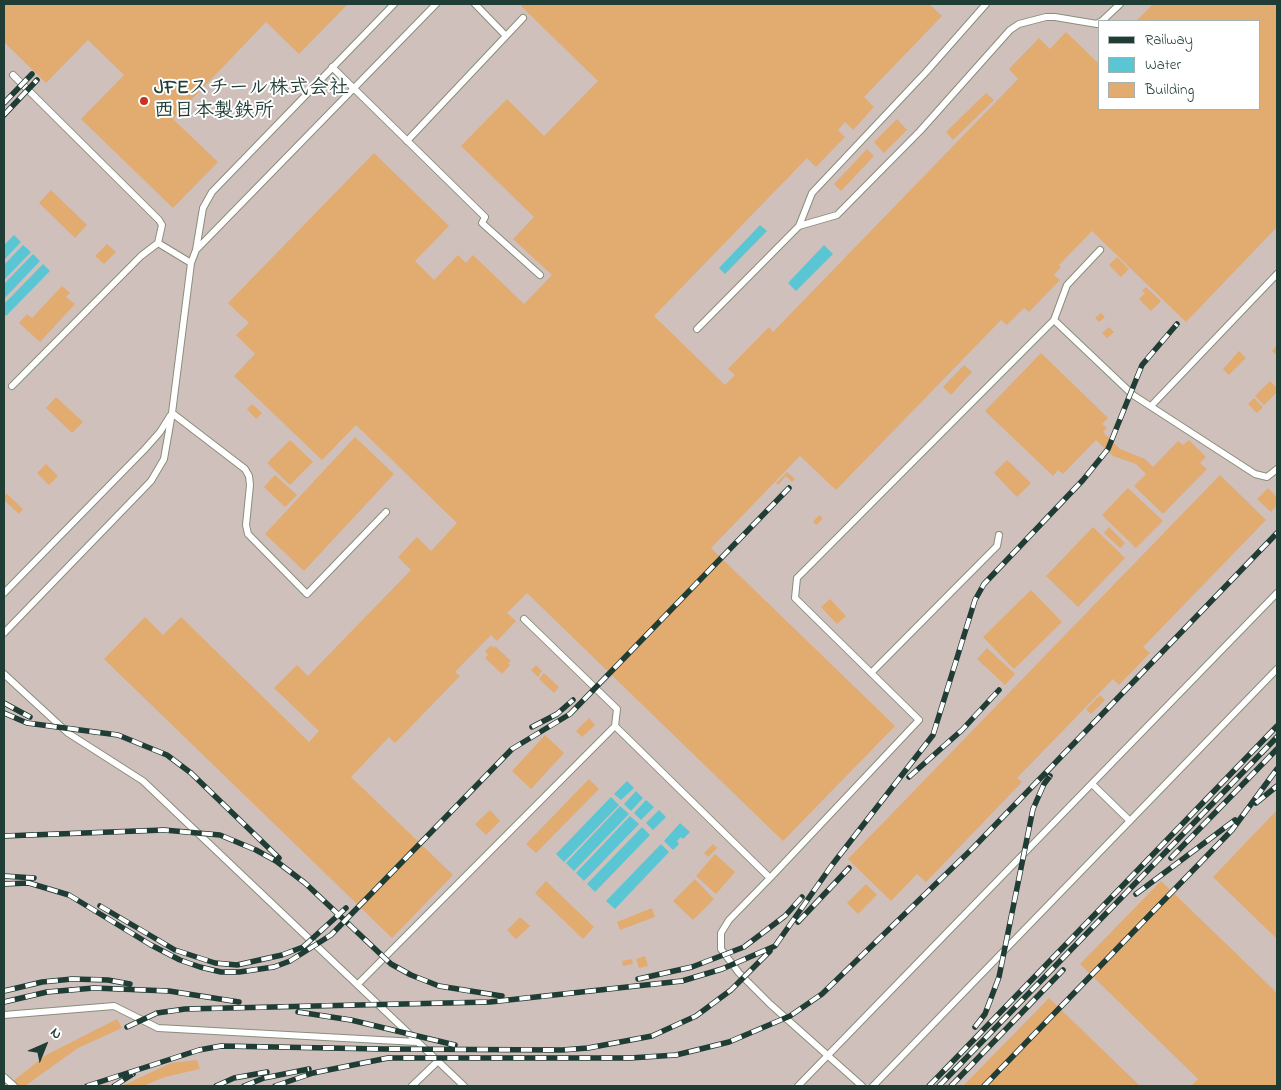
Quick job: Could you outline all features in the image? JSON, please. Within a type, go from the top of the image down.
[{"type":"lane","points":[[4,633],[151,481],[164,459],[172,413],[191,263],[196,250],[203,208],[212,192],[394,4]]},
{"type":"lane","points":[[196,250],[436,4]]},
{"type":"lane","points":[[474,4],[506,36]]},
{"type":"lane","points":[[697,329],[799,226],[812,193],[926,72],[986,4]]},
{"type":"lane","points":[[1103,20],[1120,4]]},
{"type":"lane","points":[[799,226],[837,215],[920,131],[1010,30],[1019,24],[1055,17],[1098,24]]},
{"type":"lane","points":[[407,141],[523,18]]},
{"type":"lane","points":[[332,68],[485,217],[482,222],[540,276]]},
{"type":"lane","points":[[12,386],[141,256],[158,243],[162,225],[13,75]]},
{"type":"lane","points":[[158,243],[191,263]]},
{"type":"lane","points":[[862,1086],[770,1004],[739,972],[722,950],[721,933],[730,920],[919,720],[795,598],[797,578],[1054,320],[1067,285],[1100,250]]},
{"type":"lane","points":[[1151,406],[1277,274]]},
{"type":"lane","points":[[1054,320],[1132,395],[1255,474],[1267,477],[1277,470]]},
{"type":"lane","points":[[172,413],[245,469],[249,476],[250,485],[246,525],[248,534],[307,594],[386,512]]},
{"type":"lane","points":[[4,593],[144,450],[160,432],[172,413]]},
{"type":"lane","points":[[871,673],[997,546],[999,535]]},
{"type":"lane","points":[[798,1086],[1277,593]]},
{"type":"lane","points":[[358,984],[615,726],[617,709],[524,619]]},
{"type":"lane","points":[[873,1086],[1277,668]]},
{"type":"lane","points":[[4,674],[68,733],[143,781],[464,1086]]},
{"type":"lane","points":[[615,726],[770,878]]},
{"type":"lane","points":[[1092,784],[1130,821]]},
{"type":"lane","points":[[4,1015],[114,1006],[158,1028],[417,1042]]},
{"type":"lane","points":[[412,1086],[438,1061]]},
{"type":"lane","points":[[4,1077],[14,1086]]},
{"type":"shaded area","points":[[4,4],[1277,4],[1277,1086],[4,1086]]},
{"type":"water","points":[[760,225],[767,231],[725,274],[719,268]]},
{"type":"water","points":[[14,235],[21,242],[4,260],[4,245]]},
{"type":"water","points":[[23,245],[31,252],[4,280],[4,265]]},
{"type":"water","points":[[824,245],[833,254],[796,291],[788,283]]},
{"type":"water","points":[[33,254],[40,261],[4,299],[4,284]]},
{"type":"water","points":[[43,264],[50,271],[6,316],[4,314],[4,304]]},
{"type":"water","points":[[627,781],[634,788],[621,800],[614,794]]},
{"type":"water","points":[[636,791],[643,798],[631,811],[624,804]]},
{"type":"water","points":[[611,797],[619,805],[564,862],[556,854]]},
{"type":"water","points":[[646,800],[654,807],[641,820],[634,813]]},
{"type":"water","points":[[620,806],[629,814],[574,871],[566,863]]},
{"type":"water","points":[[659,810],[666,817],[653,830],[646,823]]},
{"type":"water","points":[[630,816],[639,824],[584,881],[576,873]]},
{"type":"water","points":[[680,823],[690,832],[683,839],[681,837],[677,841],[679,844],[673,850],[664,841]]},
{"type":"water","points":[[642,827],[650,835],[595,892],[587,884]]},
{"type":"water","points":[[661,844],[669,852],[615,909],[606,901]]},
{"type":"building","name":"JFEスチール株式会社 西日本製鉄所","points":[[4,4],[348,4],[299,54],[266,22],[173,119],[218,162],[173,208],[81,119],[124,75],[88,40],[46,83],[4,42]]},
{"type":"building","points":[[524,4],[929,4],[942,16],[864,97],[874,107],[853,130],[845,122],[838,130],[845,137],[816,167],[807,158],[654,316],[725,385],[735,375],[728,369],[769,327],[773,332],[1018,79],[1009,69],[1039,38],[1050,49],[1066,32],[1098,61],[1098,110],[1261,110],[1261,20],[1137,20],[1153,4],[1277,4],[1277,227],[1186,322],[1092,231],[1059,265],[1061,267],[1054,275],[1060,280],[1029,312],[1024,308],[1007,325],[1001,320],[836,490],[800,456],[711,548],[895,726],[783,841],[527,593],[507,613],[516,621],[497,641],[491,635],[455,672],[460,676],[395,743],[389,737],[351,777],[453,875],[392,938],[104,659],[145,617],[163,635],[181,617],[309,742],[319,731],[274,688],[297,665],[308,676],[411,570],[398,557],[417,537],[431,551],[457,523],[356,425],[322,460],[234,376],[255,354],[236,335],[249,323],[228,303],[374,153],[449,226],[415,261],[434,280],[458,255],[466,263],[473,255],[524,304],[552,275],[513,239],[534,217],[461,146],[507,99],[544,136],[598,81],[521,6]]},
{"type":"building","points":[[986,93],[994,100],[953,140],[946,132]]},
{"type":"building","points":[[897,119],[907,130],[884,153],[874,142]]},
{"type":"building","points":[[867,149],[874,156],[841,191],[834,184]]},
{"type":"building","points":[[51,190],[87,225],[75,238],[39,203]]},
{"type":"building","points":[[107,244],[116,252],[104,264],[95,256]]},
{"type":"building","points":[[1117,257],[1129,269],[1121,277],[1109,265]]},
{"type":"building","points":[[62,286],[70,293],[66,297],[75,304],[40,342],[19,323],[27,314],[32,318]]},
{"type":"building","points":[[1146,287],[1161,301],[1151,311],[1139,299],[1145,293],[1142,291]]},
{"type":"building","points":[[1101,313],[1105,317],[1099,322],[1095,318]]},
{"type":"building","points":[[1109,327],[1114,332],[1107,338],[1102,333]]},
{"type":"building","points":[[1277,345],[1277,356],[1272,351]]},
{"type":"building","points":[[1239,351],[1246,358],[1229,375],[1223,369]]},
{"type":"building","points":[[1041,353],[1108,418],[1102,424],[1107,428],[1103,432],[1120,449],[1145,459],[1153,467],[1178,441],[1183,445],[1189,440],[1206,457],[1200,463],[1207,469],[1163,514],[1134,486],[1146,474],[1136,464],[1113,456],[1096,440],[1063,474],[1058,470],[1053,476],[985,411]]},
{"type":"building","points":[[964,365],[972,372],[951,395],[943,387]]},
{"type":"building","points":[[1270,381],[1277,388],[1277,392],[1264,405],[1255,396]]},
{"type":"building","points":[[56,397],[83,422],[72,433],[46,408]]},
{"type":"building","points":[[1254,398],[1263,407],[1257,413],[1248,404]]},
{"type":"building","points":[[252,404],[262,413],[256,419],[247,409]]},
{"type":"building","points":[[355,437],[394,474],[304,571],[265,534]]},
{"type":"building","points":[[290,440],[313,462],[290,485],[267,463]]},
{"type":"building","points":[[1007,460],[1031,483],[1017,497],[994,473]]},
{"type":"building","points":[[46,464],[58,476],[49,485],[37,473]]},
{"type":"building","points":[[787,472],[795,479],[792,482],[786,476],[778,485],[776,483]]},
{"type":"building","points":[[275,475],[297,495],[285,507],[264,487]]},
{"type":"building","points":[[1220,475],[1266,520],[1143,647],[1150,653],[1119,685],[1113,679],[1017,778],[1022,782],[926,882],[917,874],[891,901],[848,859]]},
{"type":"building","points":[[1128,488],[1163,521],[1136,548],[1102,515]]},
{"type":"building","points":[[1268,488],[1277,497],[1277,505],[1271,512],[1257,499]]},
{"type":"building","points":[[6,493],[23,509],[19,514],[4,500]]},
{"type":"building","points":[[819,515],[823,518],[817,525],[813,522]]},
{"type":"building","points":[[1093,527],[1125,558],[1078,607],[1046,576]]},
{"type":"building","points":[[1109,527],[1125,543],[1120,548],[1104,533]]},
{"type":"building","points":[[1031,590],[1062,622],[1014,669],[983,637]]},
{"type":"building","points":[[830,599],[846,616],[837,624],[821,607]]},
{"type":"building","points":[[491,645],[494,648],[495,646],[511,661],[502,674],[485,658],[488,655],[485,651]]},
{"type":"building","points":[[987,648],[1015,674],[1005,685],[977,659]]},
{"type":"building","points":[[536,665],[542,671],[538,677],[531,670]]},
{"type":"building","points":[[544,673],[559,687],[554,693],[539,679]]},
{"type":"building","points":[[1100,695],[1105,700],[1091,714],[1086,709]]},
{"type":"building","points":[[589,718],[595,725],[582,737],[576,731]]},
{"type":"building","points":[[545,735],[564,753],[531,789],[512,771]]},
{"type":"building","points":[[589,779],[599,789],[536,853],[526,844]]},
{"type":"building","points":[[490,810],[500,821],[486,835],[475,824]]},
{"type":"building","points":[[1277,810],[1277,939],[1213,877]]},
{"type":"building","points":[[713,844],[717,848],[708,857],[704,853]]},
{"type":"building","points":[[715,854],[735,872],[716,894],[696,876]]},
{"type":"building","points":[[695,879],[714,899],[693,920],[673,901]]},
{"type":"building","points":[[546,881],[594,927],[583,939],[535,893]]},
{"type":"building","points":[[1161,881],[1277,993],[1277,1086],[1191,1086],[1198,1079],[1080,964]]},
{"type":"building","points":[[866,884],[877,895],[858,914],[847,903]]},
{"type":"building","points":[[652,908],[655,917],[620,930],[617,922]]},
{"type":"building","points":[[520,917],[530,926],[516,939],[507,930]]},
{"type":"building","points":[[645,956],[648,966],[639,968],[636,959]]},
{"type":"building","points":[[632,959],[633,964],[623,966],[622,961]]},
{"type":"building","points":[[1049,998],[1140,1086],[963,1086]]},
{"type":"building","points":[[117,1019],[122,1028],[78,1048],[25,1086],[7,1086],[46,1055]]},
{"type":"building","points":[[197,1060],[200,1069],[165,1077],[143,1086],[122,1086],[171,1063]]},
{"type":"railway","points":[[4,103],[32,74]]},
{"type":"railway","points":[[4,115],[37,80]]},
{"type":"railway","points":[[127,1027],[157,1013],[185,1009],[490,1002],[682,981],[722,969],[775,946],[832,865],[933,735],[975,600],[984,584],[1083,480],[1108,449],[1142,365],[1177,324]]},
{"type":"railway","points":[[4,884],[29,883],[69,895],[151,945],[180,960],[200,967],[221,972],[239,972],[274,967],[290,961],[331,935],[512,749],[570,714],[789,488]]},
{"type":"railway","points":[[275,1086],[313,1073],[388,1058],[630,1058],[676,1055],[729,1042],[790,1016],[822,994],[973,848],[1277,533]]},
{"type":"railway","points":[[909,777],[962,730],[999,690]]},
{"type":"railway","points":[[532,727],[557,714],[573,700]]},
{"type":"railway","points":[[4,703],[30,717]]},
{"type":"railway","points":[[4,713],[27,723],[118,735],[167,755],[191,773],[279,858]]},
{"type":"railway","points":[[929,1086],[1277,726]]},
{"type":"railway","points":[[939,1086],[1277,737]]},
{"type":"railway","points":[[1171,858],[1277,749]]},
{"type":"railway","points":[[984,1086],[1232,830],[1277,769]]},
{"type":"railway","points":[[975,1027],[985,1014],[999,977],[1033,809],[1044,784],[1050,776]]},
{"type":"railway","points":[[1256,803],[1277,786]]},
{"type":"railway","points":[[1136,894],[1235,820]]},
{"type":"railway","points":[[4,836],[164,830],[220,835],[256,850],[276,861],[305,883],[391,964],[411,975],[439,986],[502,996]]},
{"type":"railway","points":[[798,922],[849,868]]},
{"type":"railway","points":[[4,876],[34,878]]},
{"type":"railway","points":[[638,979],[692,967],[744,947],[785,916],[802,897]]},
{"type":"railway","points":[[100,906],[175,950],[215,963],[237,965],[282,955],[303,947],[346,908]]},
{"type":"railway","points":[[87,1086],[199,1050],[221,1046],[562,1050],[588,1048],[652,1036],[696,1016],[731,990],[770,951]]},
{"type":"railway","points":[[951,1086],[1063,970]]},
{"type":"railway","points":[[4,991],[42,982],[72,979],[108,980],[130,984]]},
{"type":"railway","points":[[4,1002],[47,992],[94,988],[169,991],[239,1002]]},
{"type":"railway","points":[[298,1012],[351,1020],[455,1045]]},
{"type":"railway","points":[[244,1086],[264,1078],[309,1069]]},
{"type":"railway","points":[[216,1086],[234,1078],[267,1072]]},
{"type":"railway","points":[[114,1086],[133,1074]]},
{"type":"place","name":"JFEスチール株式会社 西日本製鉄所","points":[[144,101]]}]
